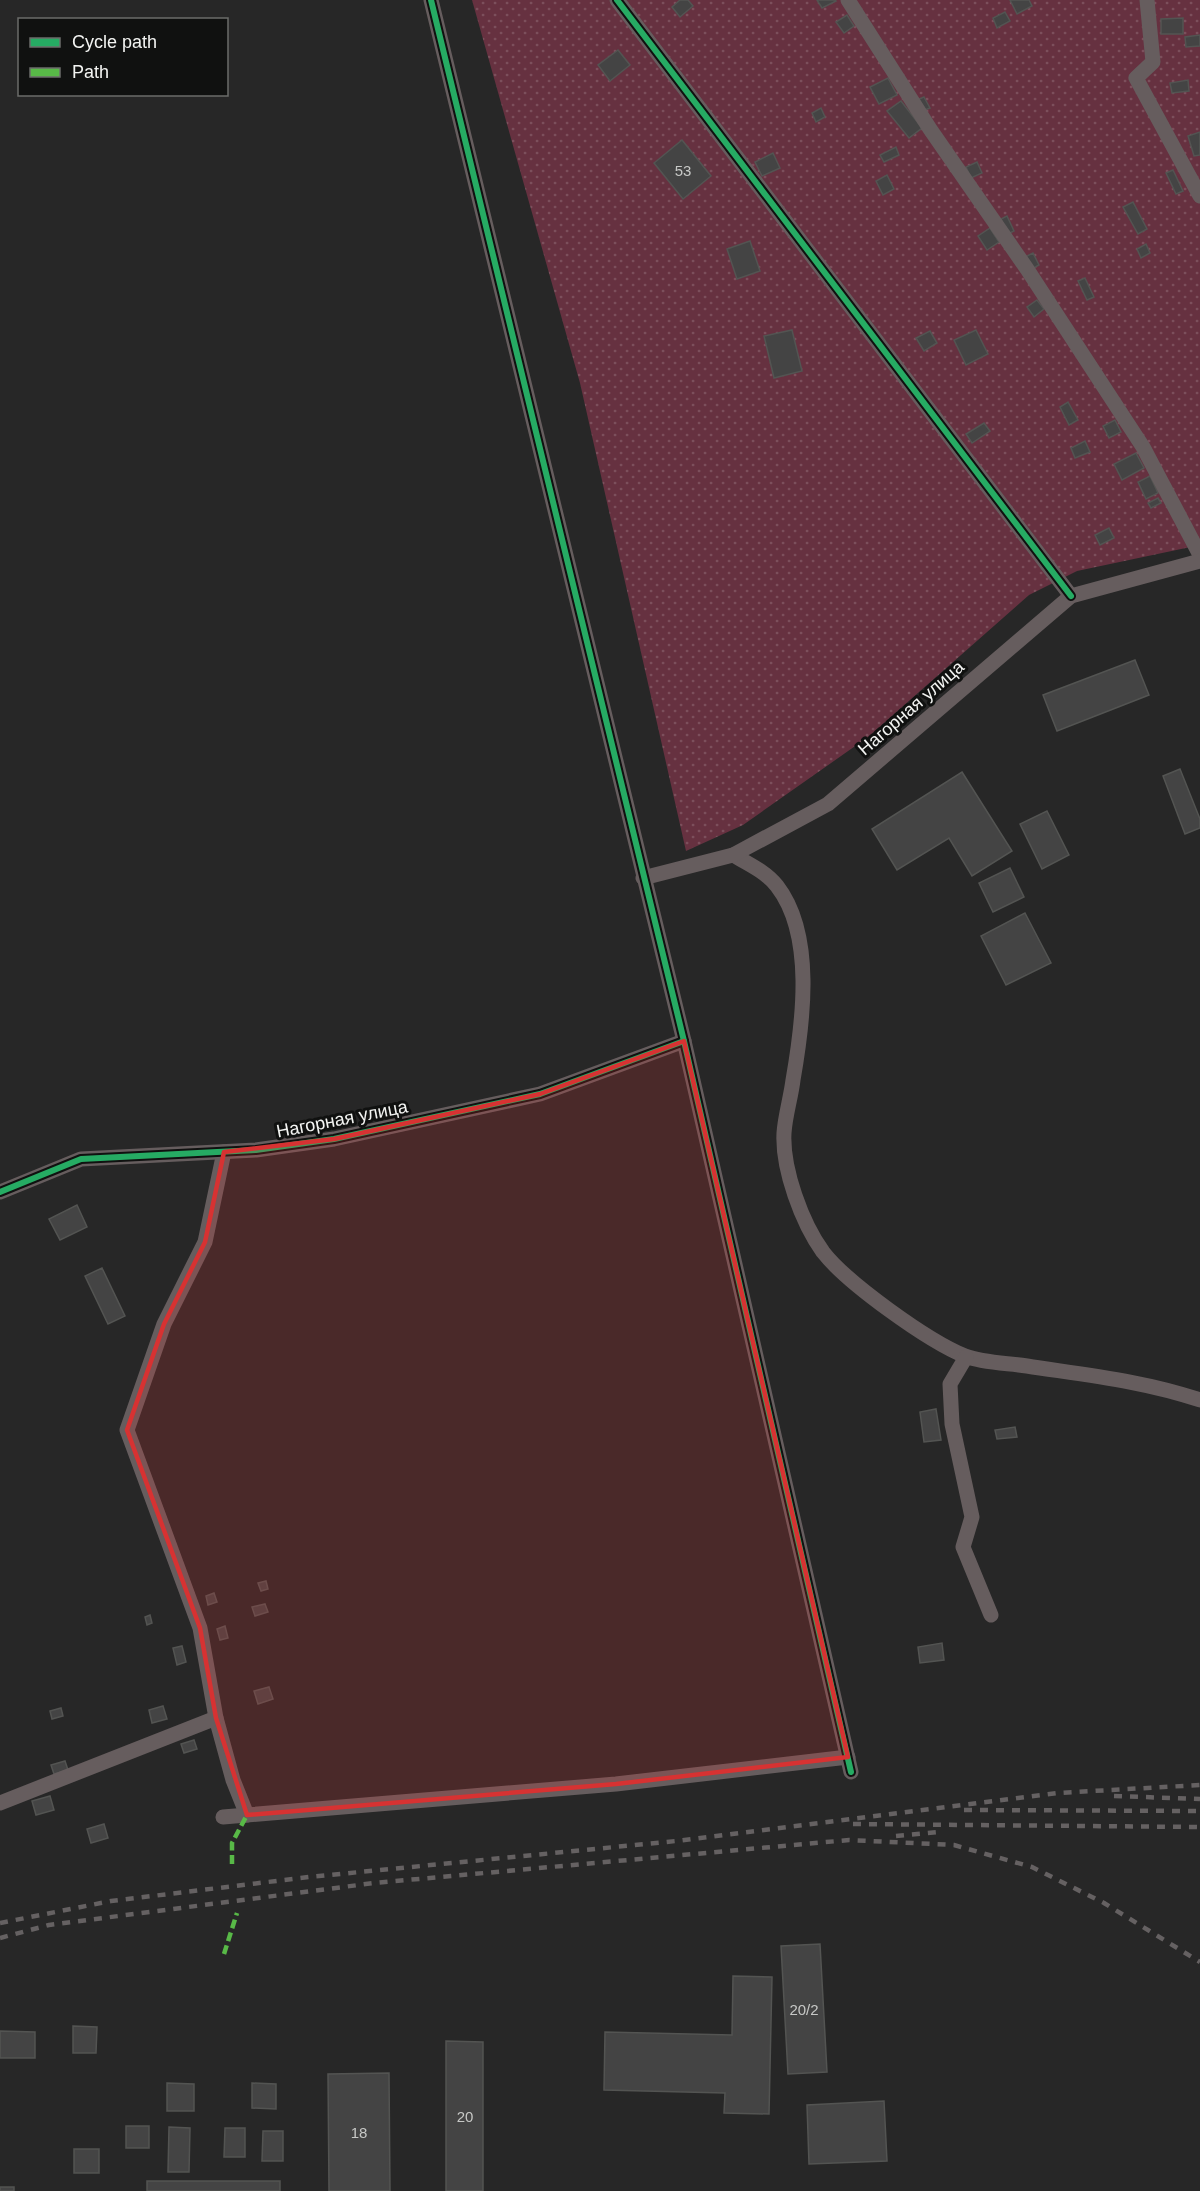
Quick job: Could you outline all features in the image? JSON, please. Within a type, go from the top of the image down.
[{"type":"street","points":[[224,1817],[849,1764],[684,1041],[431,0]]},
{"type":"street","points":[[617,0],[1071,596]]},
{"type":"street","points":[[848,0],[930,129],[1027,269],[1143,447],[1200,555]]},
{"type":"street","points":[[1147,0],[1153,62],[1137,78],[1200,196]]},
{"type":"street","name":"Нагорная улица","points":[[643,878],[733,855],[828,804],[1071,596],[1200,561]]},
{"type":"street","points":[[733,855],[759,868],[778,887],[796,924],[804,979],[794,1077],[784,1134],[789,1178],[803,1213],[824,1252],[862,1288],[911,1325],[966,1356],[1160,1386],[1200,1400]]},
{"type":"street","name":"Нагорная улица","points":[[0,1192],[81,1158],[224,1152],[334,1138],[540,1094],[684,1041]]},
{"type":"street","points":[[224,1152],[205,1242],[164,1324],[127,1430],[200,1628],[216,1718],[233,1780],[247,1815]]},
{"type":"street","points":[[966,1356],[950,1384],[952,1424],[972,1517],[963,1547],[991,1616]]},
{"type":"street","points":[[0,1803],[216,1718]]},
{"type":"highlighted area","points":[[684,1041],[848,1757],[616,1784],[247,1815],[216,1718],[200,1628],[127,1430],[164,1324],[205,1242],[224,1152],[334,1139],[540,1094]]},
{"type":"shaded area","points":[[472,0],[1200,0],[1200,545],[1077,571],[1029,595],[868,737],[743,825],[686,851],[580,383]]},
{"type":"building","points":[[680,0],[688,0],[693,6],[680,17],[672,7]]},
{"type":"building","points":[[817,0],[835,0],[836,1],[822,8]]},
{"type":"building","points":[[1010,0],[1029,0],[1032,6],[1017,14]]},
{"type":"building","points":[[1005,12],[1010,21],[997,28],[993,18]]},
{"type":"building","points":[[847,15],[854,26],[844,33],[836,22]]},
{"type":"building","points":[[1183,18],[1183,34],[1161,34],[1161,19]]},
{"type":"building","points":[[1200,35],[1200,46],[1186,47],[1185,37]]},
{"type":"building","points":[[618,50],[630,65],[610,81],[598,65]]},
{"type":"building","points":[[888,78],[897,95],[879,104],[870,87]]},
{"type":"building","points":[[1188,80],[1189,91],[1172,93],[1170,83]]},
{"type":"building","points":[[924,97],[930,108],[922,111],[917,100]]},
{"type":"building","points":[[901,101],[922,128],[909,138],[887,111]]},
{"type":"building","points":[[821,108],[825,117],[816,122],[812,113]]},
{"type":"building","points":[[1200,132],[1200,155],[1194,156],[1188,136]]},
{"type":"building","points":[[682,140],[711,176],[683,199],[654,163]]},
{"type":"building","points":[[896,147],[899,155],[884,162],[880,155]]},
{"type":"building","points":[[773,153],[780,168],[762,176],[755,162]]},
{"type":"building","points":[[977,162],[982,173],[971,178],[966,167]]},
{"type":"building","points":[[1173,170],[1183,191],[1176,194],[1166,173]]},
{"type":"building","points":[[887,175],[894,189],[883,195],[876,181]]},
{"type":"building","points":[[1133,202],[1147,229],[1138,234],[1123,207]]},
{"type":"building","points":[[1007,216],[1014,231],[1008,234],[1001,219]]},
{"type":"building","points":[[990,228],[999,242],[987,250],[978,236]]},
{"type":"building","points":[[750,241],[760,271],[737,279],[727,249]]},
{"type":"building","points":[[1146,244],[1150,253],[1141,258],[1137,249]]},
{"type":"building","points":[[1033,253],[1039,265],[1032,269],[1025,257]]},
{"type":"building","points":[[1085,278],[1094,297],[1087,300],[1078,281]]},
{"type":"building","points":[[1037,300],[1044,309],[1034,317],[1027,307]]},
{"type":"building","points":[[792,330],[802,371],[774,378],[764,336]]},
{"type":"building","points":[[976,330],[988,354],[966,365],[954,340]]},
{"type":"building","points":[[930,331],[937,343],[924,351],[916,338]]},
{"type":"building","points":[[1068,402],[1078,420],[1069,425],[1060,407]]},
{"type":"building","points":[[1115,420],[1121,432],[1109,438],[1103,426]]},
{"type":"building","points":[[984,423],[990,431],[972,443],[966,434]]},
{"type":"building","points":[[1085,441],[1090,452],[1075,458],[1071,448]]},
{"type":"building","points":[[1136,453],[1144,468],[1122,480],[1114,464]]},
{"type":"building","points":[[1150,476],[1158,493],[1146,499],[1138,482]]},
{"type":"building","points":[[1158,498],[1161,503],[1151,508],[1148,503]]},
{"type":"building","points":[[1109,528],[1114,538],[1100,545],[1095,535]]},
{"type":"building","points":[[1135,660],[1149,695],[1057,731],[1043,695]]},
{"type":"building","points":[[1180,769],[1200,819],[1200,828],[1185,834],[1163,776]]},
{"type":"building","points":[[962,772],[1012,851],[972,876],[949,838],[897,870],[872,829]]},
{"type":"building","points":[[1047,811],[1069,855],[1042,869],[1020,824]]},
{"type":"building","points":[[1010,868],[1024,897],[993,912],[979,883]]},
{"type":"building","points":[[1025,913],[1051,963],[1006,985],[981,936]]},
{"type":"building","points":[[77,1205],[87,1227],[60,1240],[49,1219]]},
{"type":"building","points":[[102,1268],[125,1316],[108,1324],[85,1276]]},
{"type":"building","points":[[936,1409],[941,1440],[924,1442],[920,1412]]},
{"type":"building","points":[[1015,1427],[1017,1437],[997,1439],[995,1430]]},
{"type":"building","points":[[266,1581],[268,1589],[261,1591],[258,1583]]},
{"type":"building","points":[[214,1593],[217,1602],[208,1605],[206,1596]]},
{"type":"building","points":[[265,1604],[268,1612],[255,1616],[252,1607]]},
{"type":"building","points":[[150,1615],[152,1623],[147,1625],[145,1617]]},
{"type":"building","points":[[225,1626],[228,1638],[220,1640],[217,1629]]},
{"type":"building","points":[[942,1643],[944,1660],[920,1663],[918,1647]]},
{"type":"building","points":[[182,1646],[186,1662],[177,1665],[173,1648]]},
{"type":"building","points":[[269,1687],[273,1699],[258,1704],[254,1691]]},
{"type":"building","points":[[163,1706],[167,1719],[152,1723],[149,1710]]},
{"type":"building","points":[[61,1708],[63,1716],[52,1719],[50,1711]]},
{"type":"building","points":[[194,1740],[197,1749],[184,1753],[181,1744]]},
{"type":"building","points":[[65,1761],[68,1770],[54,1774],[51,1765]]},
{"type":"building","points":[[50,1796],[54,1810],[36,1815],[32,1801]]},
{"type":"building","points":[[104,1824],[108,1838],[91,1843],[87,1829]]},
{"type":"building","points":[[820,1944],[827,2072],[788,2074],[781,1946]]},
{"type":"building","points":[[733,1976],[772,1977],[769,2114],[724,2113],[725,2093],[604,2090],[605,2032],[732,2035]]},
{"type":"building","points":[[73,2026],[97,2027],[96,2053],[73,2053]]},
{"type":"building","points":[[0,2031],[35,2032],[35,2058],[0,2058]]},
{"type":"building","points":[[446,2041],[483,2042],[483,2191],[446,2191]]},
{"type":"building","points":[[389,2073],[390,2191],[329,2191],[328,2074]]},
{"type":"building","points":[[167,2083],[194,2084],[194,2111],[167,2111]]},
{"type":"building","points":[[252,2083],[276,2084],[276,2109],[252,2108]]},
{"type":"building","points":[[884,2101],[887,2161],[809,2164],[807,2105]]},
{"type":"building","points":[[126,2126],[149,2126],[149,2148],[126,2148]]},
{"type":"building","points":[[169,2127],[190,2128],[189,2172],[168,2172]]},
{"type":"building","points":[[225,2128],[245,2128],[245,2157],[224,2157]]},
{"type":"building","points":[[263,2131],[283,2131],[283,2161],[262,2161]]},
{"type":"building","points":[[74,2149],[99,2149],[99,2173],[74,2173]]},
{"type":"building","points":[[147,2181],[280,2181],[280,2191],[147,2191]]},
{"type":"building","points":[[0,2187],[14,2187],[14,2191],[0,2191]]},
{"type":"railway","points":[[0,1923],[111,1901],[309,1877],[676,1841],[1057,1793],[1200,1785]]},
{"type":"railway","points":[[1114,1796],[1200,1799]]},
{"type":"railway","points":[[964,1810],[1200,1811]]},
{"type":"railway","points":[[853,1824],[1200,1827]]},
{"type":"railway","points":[[896,1836],[938,1832]]},
{"type":"railway","points":[[0,1938],[49,1925],[374,1883],[849,1840],[954,1845],[1032,1867],[1104,1903],[1200,1962]]},
{"type":"marked path","points":[[232,1864],[232,1843],[247,1815]]},
{"type":"marked path","points":[[224,1954],[237,1913]]},
{"type":"cycle path","points":[[431,0],[684,1041],[851,1772]]},
{"type":"cycle path","points":[[617,0],[1071,596]]},
{"type":"cycle path","points":[[0,1192],[81,1159],[256,1150],[334,1139],[540,1094],[684,1041]]}]
